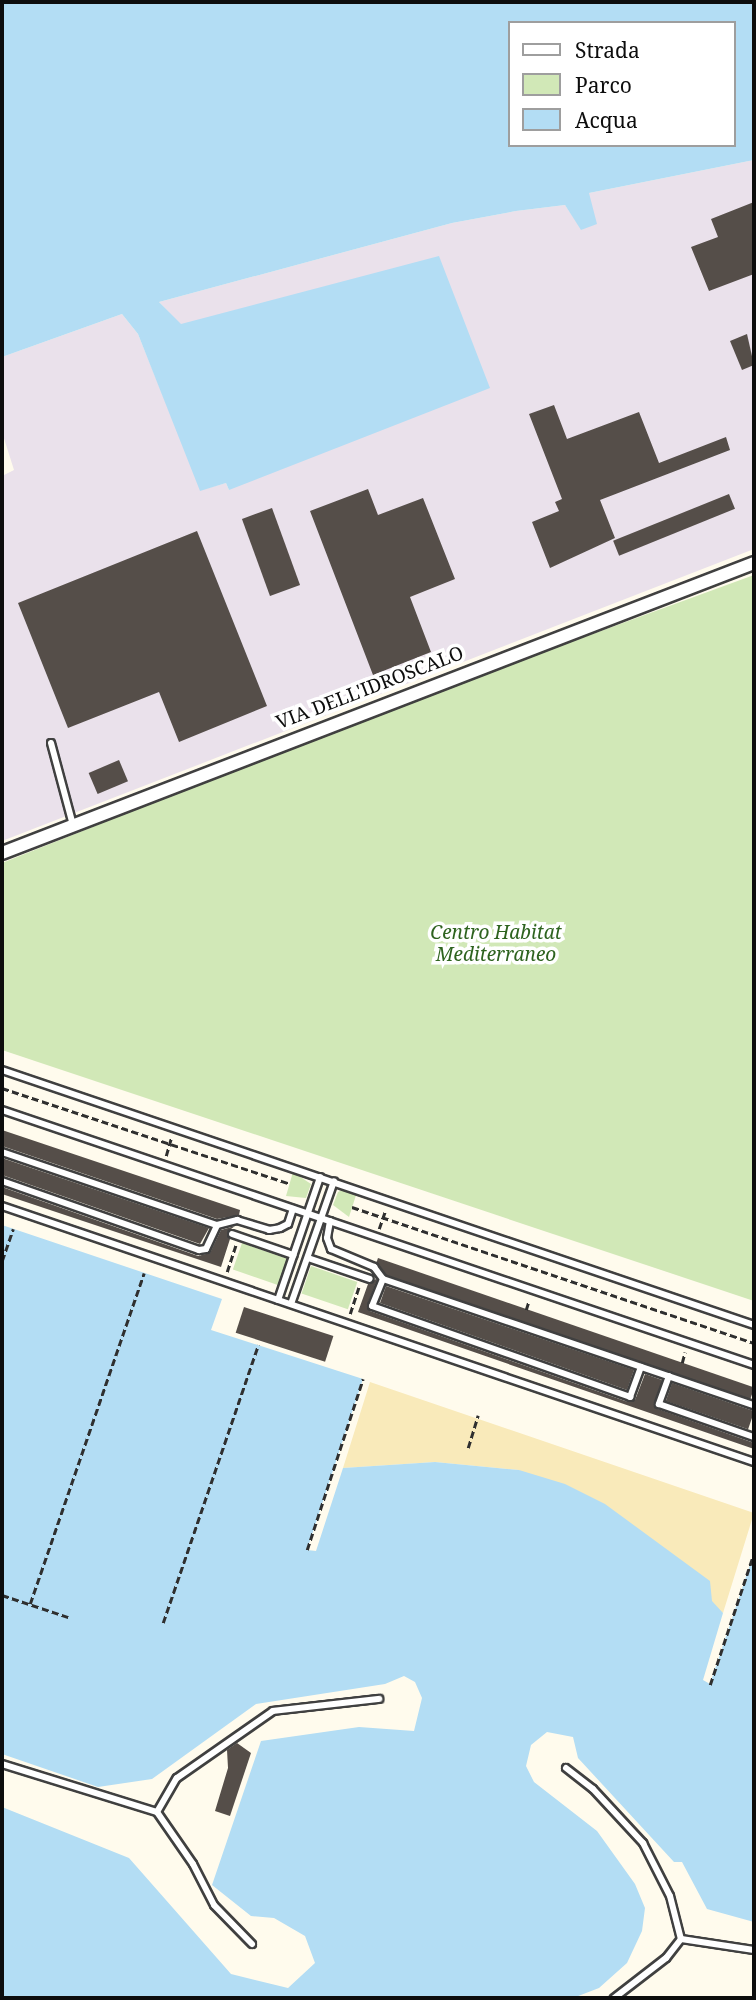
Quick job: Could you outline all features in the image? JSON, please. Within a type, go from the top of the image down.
[{"type":"street","name":"VIA DELL'IDROSCALO","points":[[2,853],[754,563]]},
{"type":"lane","points":[[51,743],[73,825]]},
{"type":"lane","points":[[2,1070],[754,1325]]},
{"type":"lane","points":[[2,1110],[754,1365]]},
{"type":"lane","points":[[2,1152],[217,1225],[237,1220],[269,1230],[280,1228],[288,1224],[293,1209]]},
{"type":"lane","points":[[278,1300],[320,1177]]},
{"type":"lane","points":[[2,1181],[199,1250],[212,1241],[217,1225]]},
{"type":"lane","points":[[291,1304],[334,1181]]},
{"type":"lane","points":[[2,1206],[754,1462]]},
{"type":"lane","points":[[330,1221],[327,1238],[331,1249],[374,1267],[383,1279],[754,1405]]},
{"type":"lane","points":[[235,1236],[293,1255]]},
{"type":"lane","points":[[307,1258],[366,1278]]},
{"type":"lane","points":[[383,1279],[372,1306],[630,1397],[641,1367]]},
{"type":"lane","points":[[669,1376],[659,1404],[754,1437]]},
{"type":"lane","points":[[157,1812],[177,1778],[273,1711],[379,1699]]},
{"type":"lane","points":[[2,1764],[157,1812],[193,1864],[214,1905],[252,1944]]},
{"type":"lane","points":[[566,1768],[601,1797],[643,1843],[670,1896],[681,1939]]},
{"type":"lane","points":[[681,1939],[754,1951]]},
{"type":"lane","points":[[614,1998],[666,1958],[681,1939]]},
{"type":"path","points":[[2,1088],[290,1184]]},
{"type":"path","points":[[352,1207],[754,1343]]},
{"type":"path","points":[[2,1261],[13,1229]]},
{"type":"path","points":[[223,1281],[235,1236]]},
{"type":"path","points":[[30,1604],[144,1273]]},
{"type":"path","points":[[347,1323],[366,1278]]},
{"type":"path","points":[[163,1623],[258,1345]]},
{"type":"path","points":[[307,1550],[363,1379]]},
{"type":"path","points":[[468,1448],[478,1416]]},
{"type":"path","points":[[710,1685],[754,1553]]},
{"type":"path","points":[[2,1595],[68,1617]]},
{"type":"shaded area","points":[[754,160],[754,549],[2,841],[2,476],[14,470],[2,432],[2,357],[122,314],[138,334],[201,490],[226,483],[229,490],[439,257],[181,325],[159,302],[452,223],[516,211],[565,205],[582,230],[589,193]]},
{"type":"green space","name":"Centro Habitat Mediterraneo","points":[[754,575],[754,1301],[2,1050],[2,863],[399,705]]},
{"type":"green space","points":[[293,1172],[311,1184],[306,1198],[286,1196]]},
{"type":"green space","points":[[344,1189],[357,1192],[349,1217],[333,1205],[338,1192]]},
{"type":"green space","points":[[242,1243],[288,1259],[279,1285],[233,1269]]},
{"type":"green space","points":[[311,1266],[357,1282],[348,1309],[302,1293]]},
{"type":"sand","points":[[370,1382],[754,1513],[723,1613],[519,1470],[435,1462],[343,1468]]},
{"type":"water","points":[[2,2],[754,2],[754,160],[589,193],[597,224],[581,230],[565,205],[516,211],[452,223],[159,302],[181,324],[439,256],[490,388],[229,490],[226,483],[200,491],[138,334],[122,314],[2,357]]},
{"type":"water","points":[[2,1225],[222,1299],[211,1330],[363,1379],[307,1550],[316,1551],[343,1468],[435,1462],[519,1470],[565,1484],[605,1504],[710,1581],[712,1601],[723,1613],[703,1680],[710,1684],[754,1553],[754,1922],[707,1909],[682,1862],[674,1862],[578,1758],[573,1737],[547,1732],[531,1745],[526,1766],[534,1782],[597,1831],[635,1884],[645,1908],[642,1931],[627,1963],[599,1988],[573,1998],[2,1998],[2,1807],[129,1858],[231,1974],[288,1988],[315,1963],[305,1936],[274,1918],[251,1916],[212,1885],[261,1741],[359,1727],[414,1731],[422,1698],[415,1682],[404,1676],[385,1684],[256,1704],[152,1779],[98,1787],[2,1754]]},
{"type":"building","points":[[754,202],[754,274],[709,291],[691,247],[718,237],[711,219]]},
{"type":"building","points":[[747,334],[754,365],[742,370],[730,341]]},
{"type":"building","points":[[554,405],[567,439],[639,412],[659,463],[726,437],[730,450],[600,500],[615,538],[550,568],[532,522],[559,511],[555,502],[562,499],[529,414]]},
{"type":"building","points":[[368,489],[378,515],[423,498],[455,579],[410,597],[431,652],[373,675],[310,511]]},
{"type":"building","points":[[729,494],[735,509],[619,556],[613,541]]},
{"type":"building","points":[[272,508],[300,585],[270,596],[242,519]]},
{"type":"building","points":[[197,531],[267,706],[179,742],[159,692],[68,728],[18,603]]},
{"type":"building","points":[[119,760],[128,781],[98,794],[89,773]]},
{"type":"building","points":[[2,1130],[240,1210],[239,1215],[217,1219],[2,1146]]},
{"type":"building","points":[[2,1158],[209,1228],[200,1244],[2,1175]]},
{"type":"building","points":[[2,1187],[198,1256],[210,1253],[221,1230],[235,1226],[227,1232],[230,1239],[221,1267],[2,1194]]},
{"type":"building","points":[[378,1258],[754,1387],[748,1405],[372,1275]]},
{"type":"building","points":[[376,1279],[367,1305],[370,1311],[628,1402],[635,1400],[645,1374],[662,1380],[655,1408],[754,1443],[754,1449],[358,1312],[368,1284]]},
{"type":"building","points":[[386,1286],[634,1370],[627,1390],[380,1303]]},
{"type":"building","points":[[244,1307],[333,1336],[325,1362],[236,1333]]},
{"type":"building","points":[[672,1383],[754,1411],[748,1429],[666,1401]]},
{"type":"building","points":[[237,1743],[251,1753],[230,1816],[215,1811],[228,1768],[227,1750]]}]
